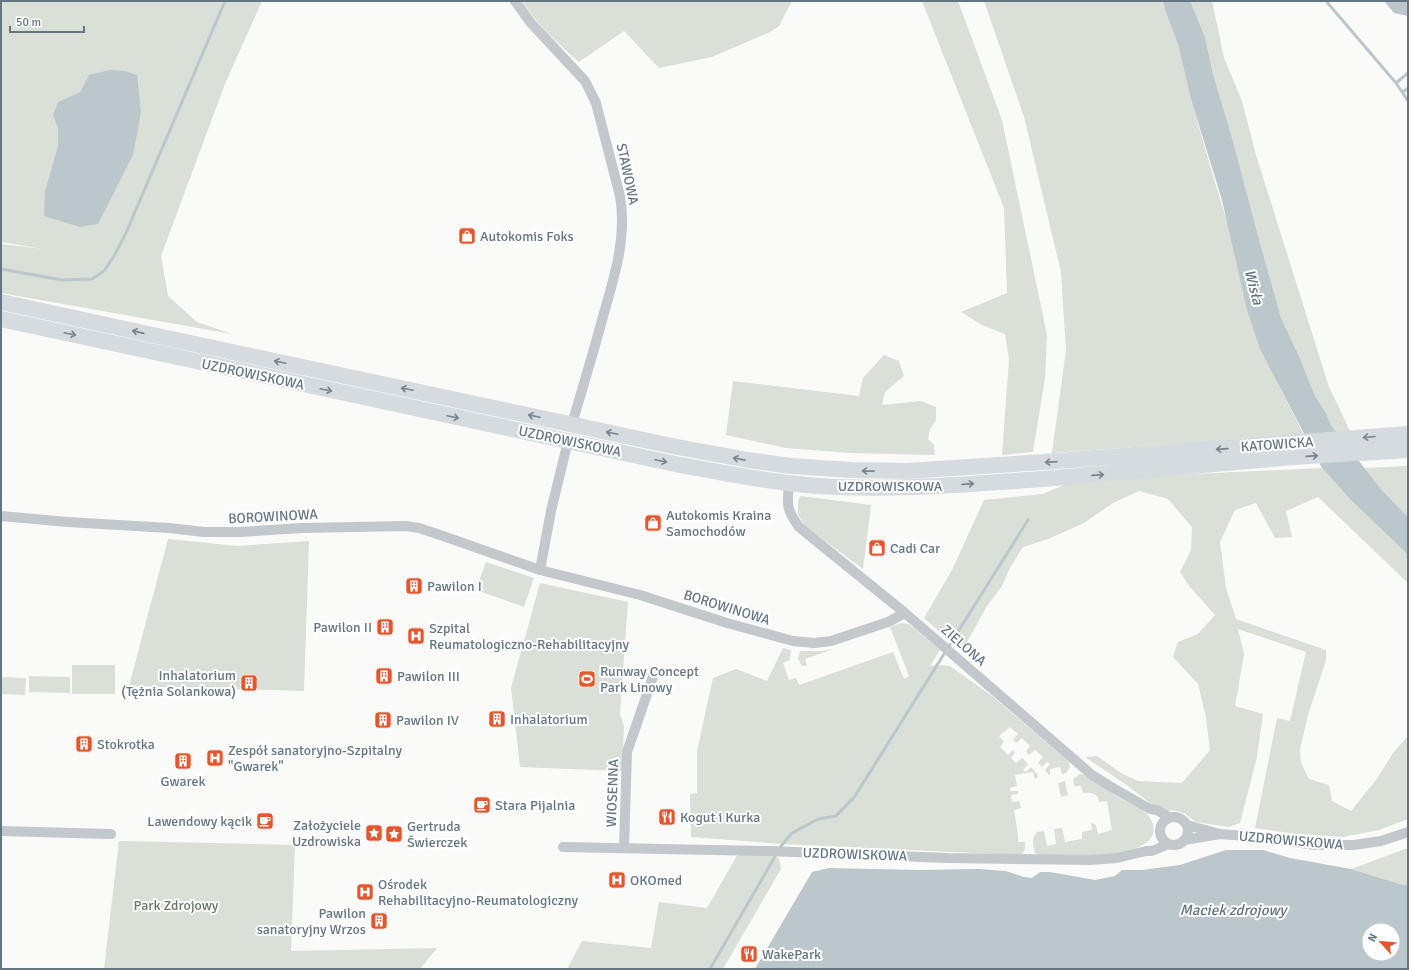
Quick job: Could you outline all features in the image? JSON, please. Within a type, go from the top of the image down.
[{"type":"main road","name":"UZDROWISKOWA","points":[[1,302],[677,447],[748,460],[828,469],[907,471],[1146,454]]},
{"type":"main road","name":"UZDROWISKOWA","points":[[1,319],[725,474],[789,483],[849,487],[949,486],[1148,471]]},
{"type":"main road","points":[[547,436],[565,431],[572,424]]},
{"type":"main road","name":"KATOWICKA","points":[[1148,471],[1408,434]]},
{"type":"main road","name":"KATOWICKA","points":[[1146,454],[1408,450]]},
{"type":"street","name":"STAWOWA","points":[[515,1],[531,23],[585,81],[596,103],[600,116],[622,207],[622,233],[614,277],[572,424]]},
{"type":"street","points":[[540,570],[568,441]]},
{"type":"street","name":"ZIELONA","points":[[789,483],[788,501],[790,514],[799,527],[905,613],[1092,775],[1150,809],[1157,810],[1170,818]]},
{"type":"street","name":"BOROWINOWA","points":[[1,516],[68,522],[169,528],[204,532],[248,532],[375,526],[406,526],[419,528],[540,570],[640,595],[727,623],[797,642],[814,643],[831,641],[888,622],[905,613]]},
{"type":"street","name":"WIOSENNA","points":[[624,848],[627,752],[655,671]]},
{"type":"street","name":"ZIELONA","points":[[1150,809],[1161,831]]},
{"type":"street","points":[[1146,851],[1161,831],[1163,823],[1170,818],[1179,818],[1186,825],[1188,832],[1184,840],[1176,845],[1169,844],[1164,841],[1161,831]]},
{"type":"street","name":"UZDROWISKOWA","points":[[1186,825],[1220,834],[1260,837],[1296,843],[1332,845],[1354,845],[1381,841],[1408,832]]},
{"type":"street","points":[[1,832],[111,834]]},
{"type":"street","name":"UZDROWISKOWA","points":[[1184,840],[1220,834]]},
{"type":"street","name":"UZDROWISKOWA","points":[[563,847],[784,851],[947,858],[1090,860],[1118,858],[1146,851],[1152,851],[1169,844]]},
{"type":"green space","points":[[1,1],[262,1],[225,84],[161,256],[168,296],[197,322],[232,334],[1,293],[1,244],[43,249],[1,242]],"holes":[[[89,75],[45,191],[58,145],[58,102],[80,92]]]},
{"type":"green space","points":[[522,1],[792,1],[779,26],[770,32],[712,57],[659,68],[624,31],[579,62],[549,34]]},
{"type":"green space","points":[[922,1],[958,1],[1002,120],[1047,335],[1045,378],[1033,452],[1002,455],[1009,359],[1005,334],[982,325],[961,312],[1007,293],[1004,208]]},
{"type":"green space","points":[[984,1],[1163,1],[1178,44],[1190,96],[1213,176],[1277,382],[1304,435],[1052,453],[1066,350],[1061,272],[1024,117]]},
{"type":"green space","points":[[1191,1],[1212,1],[1224,58],[1242,101],[1256,155],[1329,387],[1351,433],[1338,434],[1331,425],[1326,413],[1315,396],[1299,356],[1281,318],[1233,141],[1213,74],[1205,37]]},
{"type":"green space","points":[[884,355],[899,361],[904,376],[885,392],[882,405],[921,401],[936,407],[936,421],[930,429],[928,439],[934,445],[935,455],[851,453],[786,448],[726,435],[733,381],[859,396],[863,378]]},
{"type":"green space","points":[[1408,466],[1408,517],[1380,488],[1364,468]]},
{"type":"green space","points":[[1322,468],[1350,499],[1408,555],[1408,583],[1318,497],[1286,511],[1292,537],[1275,538],[1256,503],[1235,510],[1220,542],[1226,588],[1236,619],[1326,650],[1326,660],[1308,715],[1300,750],[1301,763],[1309,779],[1329,785],[1332,801],[1351,811],[1376,780],[1393,753],[1408,736],[1408,819],[1379,830],[1343,837],[1297,834],[1255,828],[1277,718],[1290,721],[1306,652],[1238,629],[1244,654],[1235,706],[1263,714],[1257,757],[1240,823],[1229,827],[1196,822],[1184,813],[1172,810],[1163,813],[1128,786],[1085,757],[1097,756],[1121,773],[1138,781],[1182,783],[1210,750],[1206,718],[1198,684],[1173,657],[1178,642],[1198,634],[1215,615],[1190,587],[1180,572],[1191,550],[1192,527],[1168,499],[1139,491],[1113,503],[1084,523],[1048,539],[1023,547],[1010,568],[1002,586],[987,606],[962,651],[924,618],[952,570],[984,500],[1043,494],[1068,483],[1153,476]]},
{"type":"green space","points":[[801,496],[871,505],[863,569],[806,527],[798,515],[798,500]]},
{"type":"green space","points":[[168,539],[237,546],[309,541],[304,691],[129,686]]},
{"type":"green space","points":[[486,562],[534,578],[524,607],[476,590]]},
{"type":"green space","points":[[540,583],[628,602],[620,714],[624,726],[622,771],[520,767],[511,688]]},
{"type":"green space","points":[[901,623],[909,624],[940,650],[930,666],[950,666],[992,696],[1069,762],[1070,767],[1066,773],[1062,774],[1060,767],[1050,769],[1050,776],[1045,770],[1050,764],[1047,762],[1042,767],[1038,763],[1043,757],[1035,750],[1029,755],[1026,751],[1030,746],[1022,738],[1016,743],[1013,740],[1018,734],[1010,727],[999,736],[1004,742],[1000,747],[1008,755],[1013,750],[1015,753],[1011,758],[1016,763],[1022,758],[1028,764],[1023,770],[1026,772],[1031,767],[1038,775],[1035,779],[1033,772],[1015,775],[1017,786],[1010,788],[1010,791],[1018,791],[1018,794],[1011,795],[1012,802],[1019,801],[1021,808],[1014,810],[1018,842],[1025,842],[1025,849],[1023,852],[1018,855],[782,844],[691,837],[690,794],[697,793],[697,751],[713,678],[736,669],[767,681],[783,648],[791,650],[790,660],[783,663],[789,680],[796,678],[799,685],[893,652],[904,679],[909,676],[890,627]]},
{"type":"green space","points":[[833,649],[805,659],[807,666],[802,666],[798,659],[800,651],[822,651]]},
{"type":"green space","points":[[72,665],[115,665],[115,694],[72,694]]},
{"type":"green space","points":[[29,676],[70,677],[70,693],[29,692]]},
{"type":"green space","points":[[1,677],[26,678],[25,695],[1,694]]},
{"type":"green space","points":[[1080,774],[1088,777],[1114,795],[1141,809],[1147,814],[1154,829],[1150,839],[1132,850],[1106,855],[1067,856],[1036,854],[1033,842],[1037,832],[1044,831],[1047,846],[1056,844],[1054,829],[1062,828],[1065,842],[1082,839],[1082,832],[1092,830],[1091,823],[1096,825],[1098,834],[1112,830],[1107,801],[1099,802],[1096,795],[1092,793],[1083,793],[1081,786],[1074,786],[1073,779]]},
{"type":"green space","points":[[1065,781],[1068,795],[1061,797],[1058,783]]},
{"type":"green space","name":"Park Zdrojowy","points":[[119,841],[295,845],[291,951],[437,948],[420,969],[104,969]]},
{"type":"green space","points":[[1408,848],[1408,885],[1403,885],[1351,869]]},
{"type":"green space","points":[[739,852],[763,854],[779,858],[781,869],[723,969],[567,969],[582,941],[651,948],[659,902],[707,908]]},
{"type":"water","name":"Wisła","points":[[1163,1],[1191,1],[1205,37],[1213,74],[1233,141],[1281,318],[1299,356],[1315,396],[1326,413],[1331,425],[1380,488],[1408,517],[1408,555],[1350,499],[1322,468],[1260,349],[1247,310],[1222,200],[1190,96],[1178,44]]},
{"type":"water","points":[[1384,1],[1408,1],[1408,16],[1394,13]]},
{"type":"water","points":[[110,70],[125,71],[137,75],[141,112],[133,155],[98,224],[80,227],[44,216],[45,191],[58,145],[58,128],[53,115],[58,102],[80,92],[89,75]]},
{"type":"water","name":"Maciek zdrojowy","points":[[1226,850],[1263,850],[1290,858],[1351,869],[1403,885],[1408,885],[1408,969],[755,969],[812,872],[829,868],[919,870],[979,869],[1006,871],[1032,878],[1040,872],[1050,872],[1095,880],[1115,876],[1122,870],[1142,870],[1180,865]]},
{"type":"waterway","points":[[1,269],[62,280],[92,279],[104,271],[126,233],[225,1]]},
{"type":"waterway","points":[[1326,1],[1396,83],[1408,101]]},
{"type":"waterway","points":[[1396,83],[1408,73]]},
{"type":"waterway","points":[[1403,92],[1408,88]]},
{"type":"waterway","points":[[710,969],[781,846],[792,833],[818,819],[836,816],[855,796],[1028,520]]},
{"type":"place","name":"Autokomis Foks","points":[[467,236]]},
{"type":"place","name":"Autokomis Kraina Samochodów","points":[[653,523]]},
{"type":"place","name":"Cadi Car","points":[[877,548]]},
{"type":"place","name":"Pawilon I","points":[[414,586]]},
{"type":"place","name":"Pawilon II","points":[[385,627]]},
{"type":"place","name":"Szpital Reumatologiczno-Rehabilitacyjny","points":[[416,636]]},
{"type":"place","name":"Pawilon III","points":[[384,676]]},
{"type":"place","name":"Runway Concept Park Linowy","points":[[587,679]]},
{"type":"place","name":"Inhalatorium (Tężnia Solankowa)","points":[[249,683]]},
{"type":"place","name":"Inhalatorium","points":[[497,719]]},
{"type":"place","name":"Pawilon IV","points":[[383,720]]},
{"type":"place","name":"Stokrotka","points":[[84,744]]},
{"type":"place","name":"Zespół sanatoryjno-Szpitalny \"Gwarek\"","points":[[215,758]]},
{"type":"place","name":"Gwarek","points":[[183,761]]},
{"type":"place","name":"Stara Pijalnia","points":[[482,805]]},
{"type":"place","name":"Kogut i Kurka","points":[[667,817]]},
{"type":"place","name":"Lawendowy kącik","points":[[265,821]]},
{"type":"place","name":"Założyciele Uzdrowiska","points":[[374,833]]},
{"type":"place","name":"Gertruda Świerczek","points":[[394,834]]},
{"type":"place","name":"OKOmed","points":[[617,880]]},
{"type":"place","name":"Ośrodek Rehabilitacyjno-Reumatologiczny","points":[[365,892]]},
{"type":"place","name":"Pawilon sanatoryjny Wrzos","points":[[379,921]]},
{"type":"place","name":"WakePark","points":[[749,954]]}]
